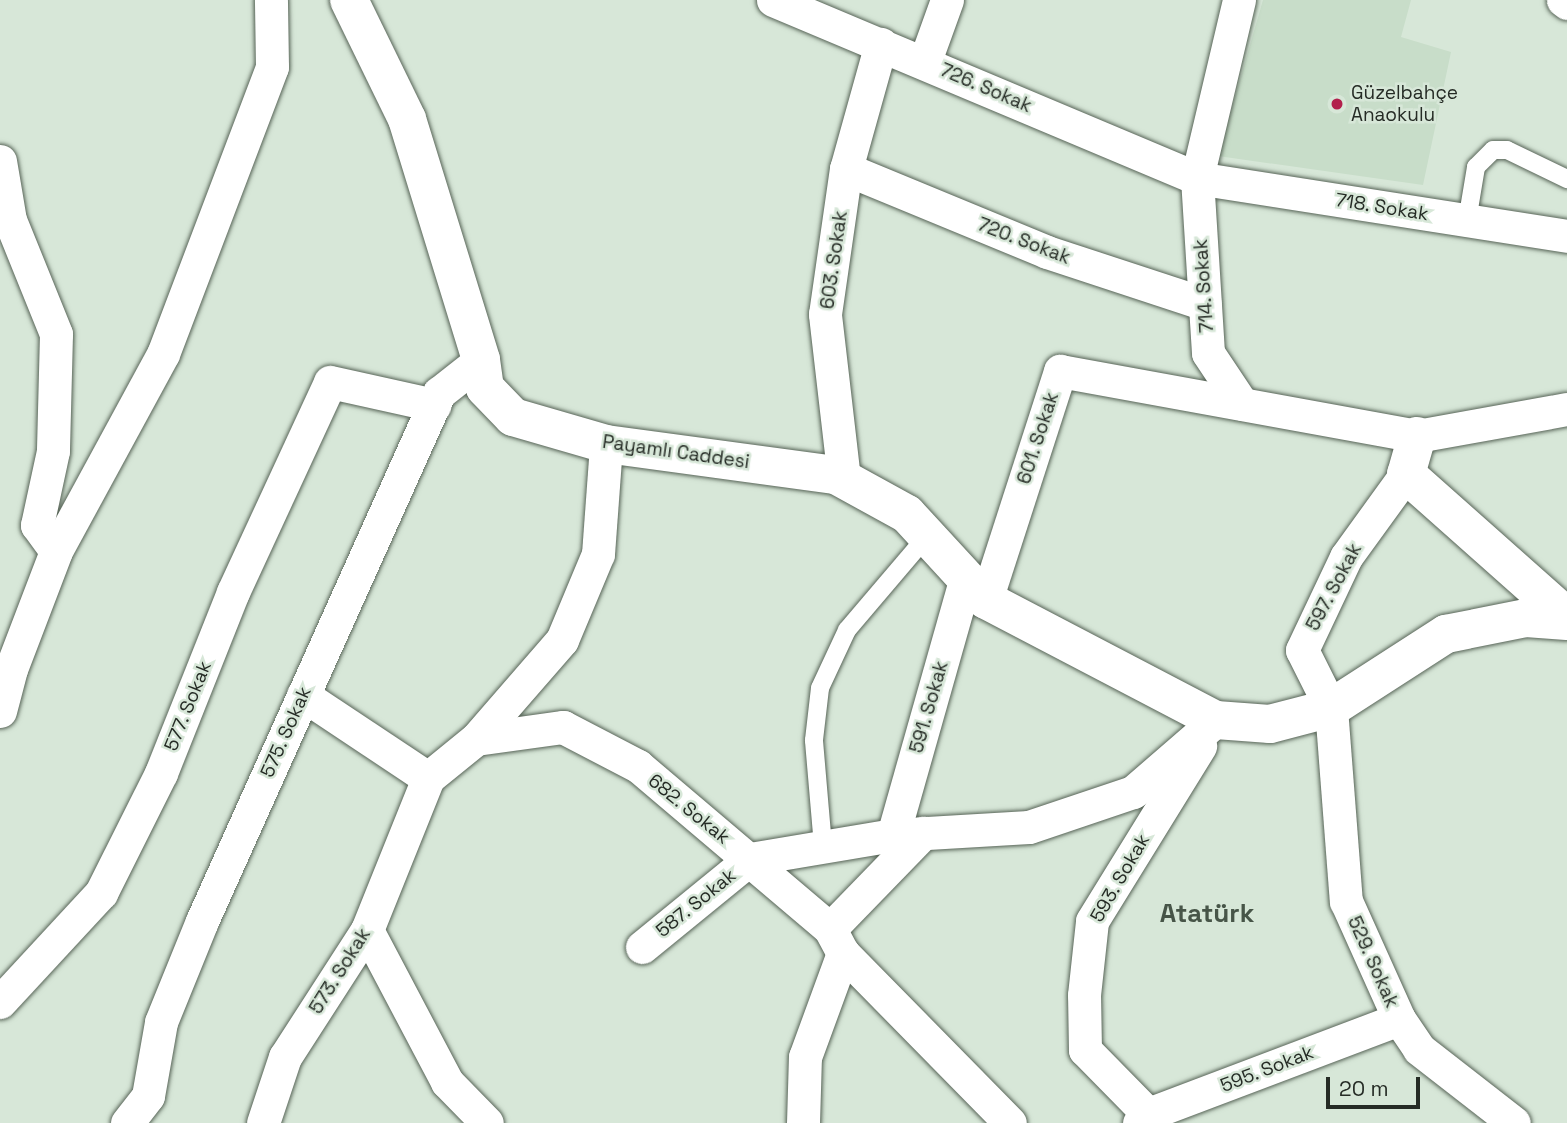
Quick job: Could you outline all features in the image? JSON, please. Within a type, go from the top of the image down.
[{"type":"main road","name":"Payamlı Caddesi","points":[[349,0],[407,119],[481,360],[485,388],[513,416],[607,444],[844,479],[907,514],[975,590],[1216,720]]},
{"type":"main road","points":[[1417,436],[1406,474],[1567,619]]},
{"type":"main road","points":[[1216,720],[1270,724],[1331,708],[1446,634],[1526,618],[1567,619]]},
{"type":"street","points":[[0,712],[10,669],[56,551],[168,342],[272,67],[271,0]]},
{"type":"street","name":"726. Sokak","points":[[773,0],[925,61],[1197,178]]},
{"type":"street","points":[[925,61],[947,0]]},
{"type":"street","name":"714. Sokak","points":[[1239,0],[1197,178],[1208,354],[1242,404]]},
{"type":"street","name":"603. Sokak","points":[[844,479],[825,314],[846,169],[881,44]]},
{"type":"street","points":[[0,160],[10,220],[56,334],[53,452],[37,525],[56,551]]},
{"type":"street","name":"720. Sokak","points":[[846,169],[1047,252],[1205,304]]},
{"type":"street","name":"718. Sokak","points":[[1197,178],[1567,236]]},
{"type":"street","name":"575. Sokak","points":[[127,1123],[148,1096],[161,1022],[303,695],[439,393],[481,360]]},
{"type":"street","name":"601. Sokak","points":[[975,590],[1060,371],[1242,404]]},
{"type":"street","name":"577. Sokak","points":[[0,1002],[101,893],[161,773],[233,592],[330,382],[434,405]]},
{"type":"street","points":[[1242,404],[1417,436],[1567,409]]},
{"type":"street","points":[[303,695],[428,778],[476,739],[562,640],[598,554],[607,444]]},
{"type":"street","name":"597. Sokak","points":[[1331,708],[1302,650],[1346,557],[1406,474]]},
{"type":"street","name":"591. Sokak","points":[[908,834],[975,590]]},
{"type":"street","name":"529. Sokak","points":[[1331,708],[1346,901],[1399,1019],[1419,1049],[1514,1123]]},
{"type":"street","points":[[750,859],[908,834],[1029,827],[1132,792],[1216,720]]},
{"type":"street","name":"593. Sokak","points":[[1143,1118],[1086,1050],[1084,995],[1092,920],[1216,720]]},
{"type":"street","name":"682. Sokak","points":[[476,739],[563,727],[638,766],[750,859],[837,941],[1010,1123]]},
{"type":"street","name":"573. Sokak","points":[[263,1123],[285,1057],[367,930],[428,778]]},
{"type":"street","points":[[803,1123],[805,1057],[837,941],[908,834]]},
{"type":"street","name":"587. Sokak","points":[[642,947],[750,859]]},
{"type":"street","points":[[367,930],[447,1082],[487,1123]]},
{"type":"street","name":"595. Sokak","points":[[1143,1118],[1399,1019]]},
{"type":"lane","points":[[1467,220],[1476,167],[1493,150],[1507,149],[1567,179]]},
{"type":"lane","points":[[823,846],[814,740],[820,688],[828,664],[847,630],[927,536]]},
{"type":"shaded area","name":"Güzelbahçe Anaokulu","points":[[1263,0],[1411,0],[1401,37],[1451,52],[1423,185],[1218,156]]},
{"type":"place","name":"Güzelbahçe Anaokulu","points":[[1337,104]]},
{"type":"district","name":"Atatürk","points":[[1207,914]]}]
